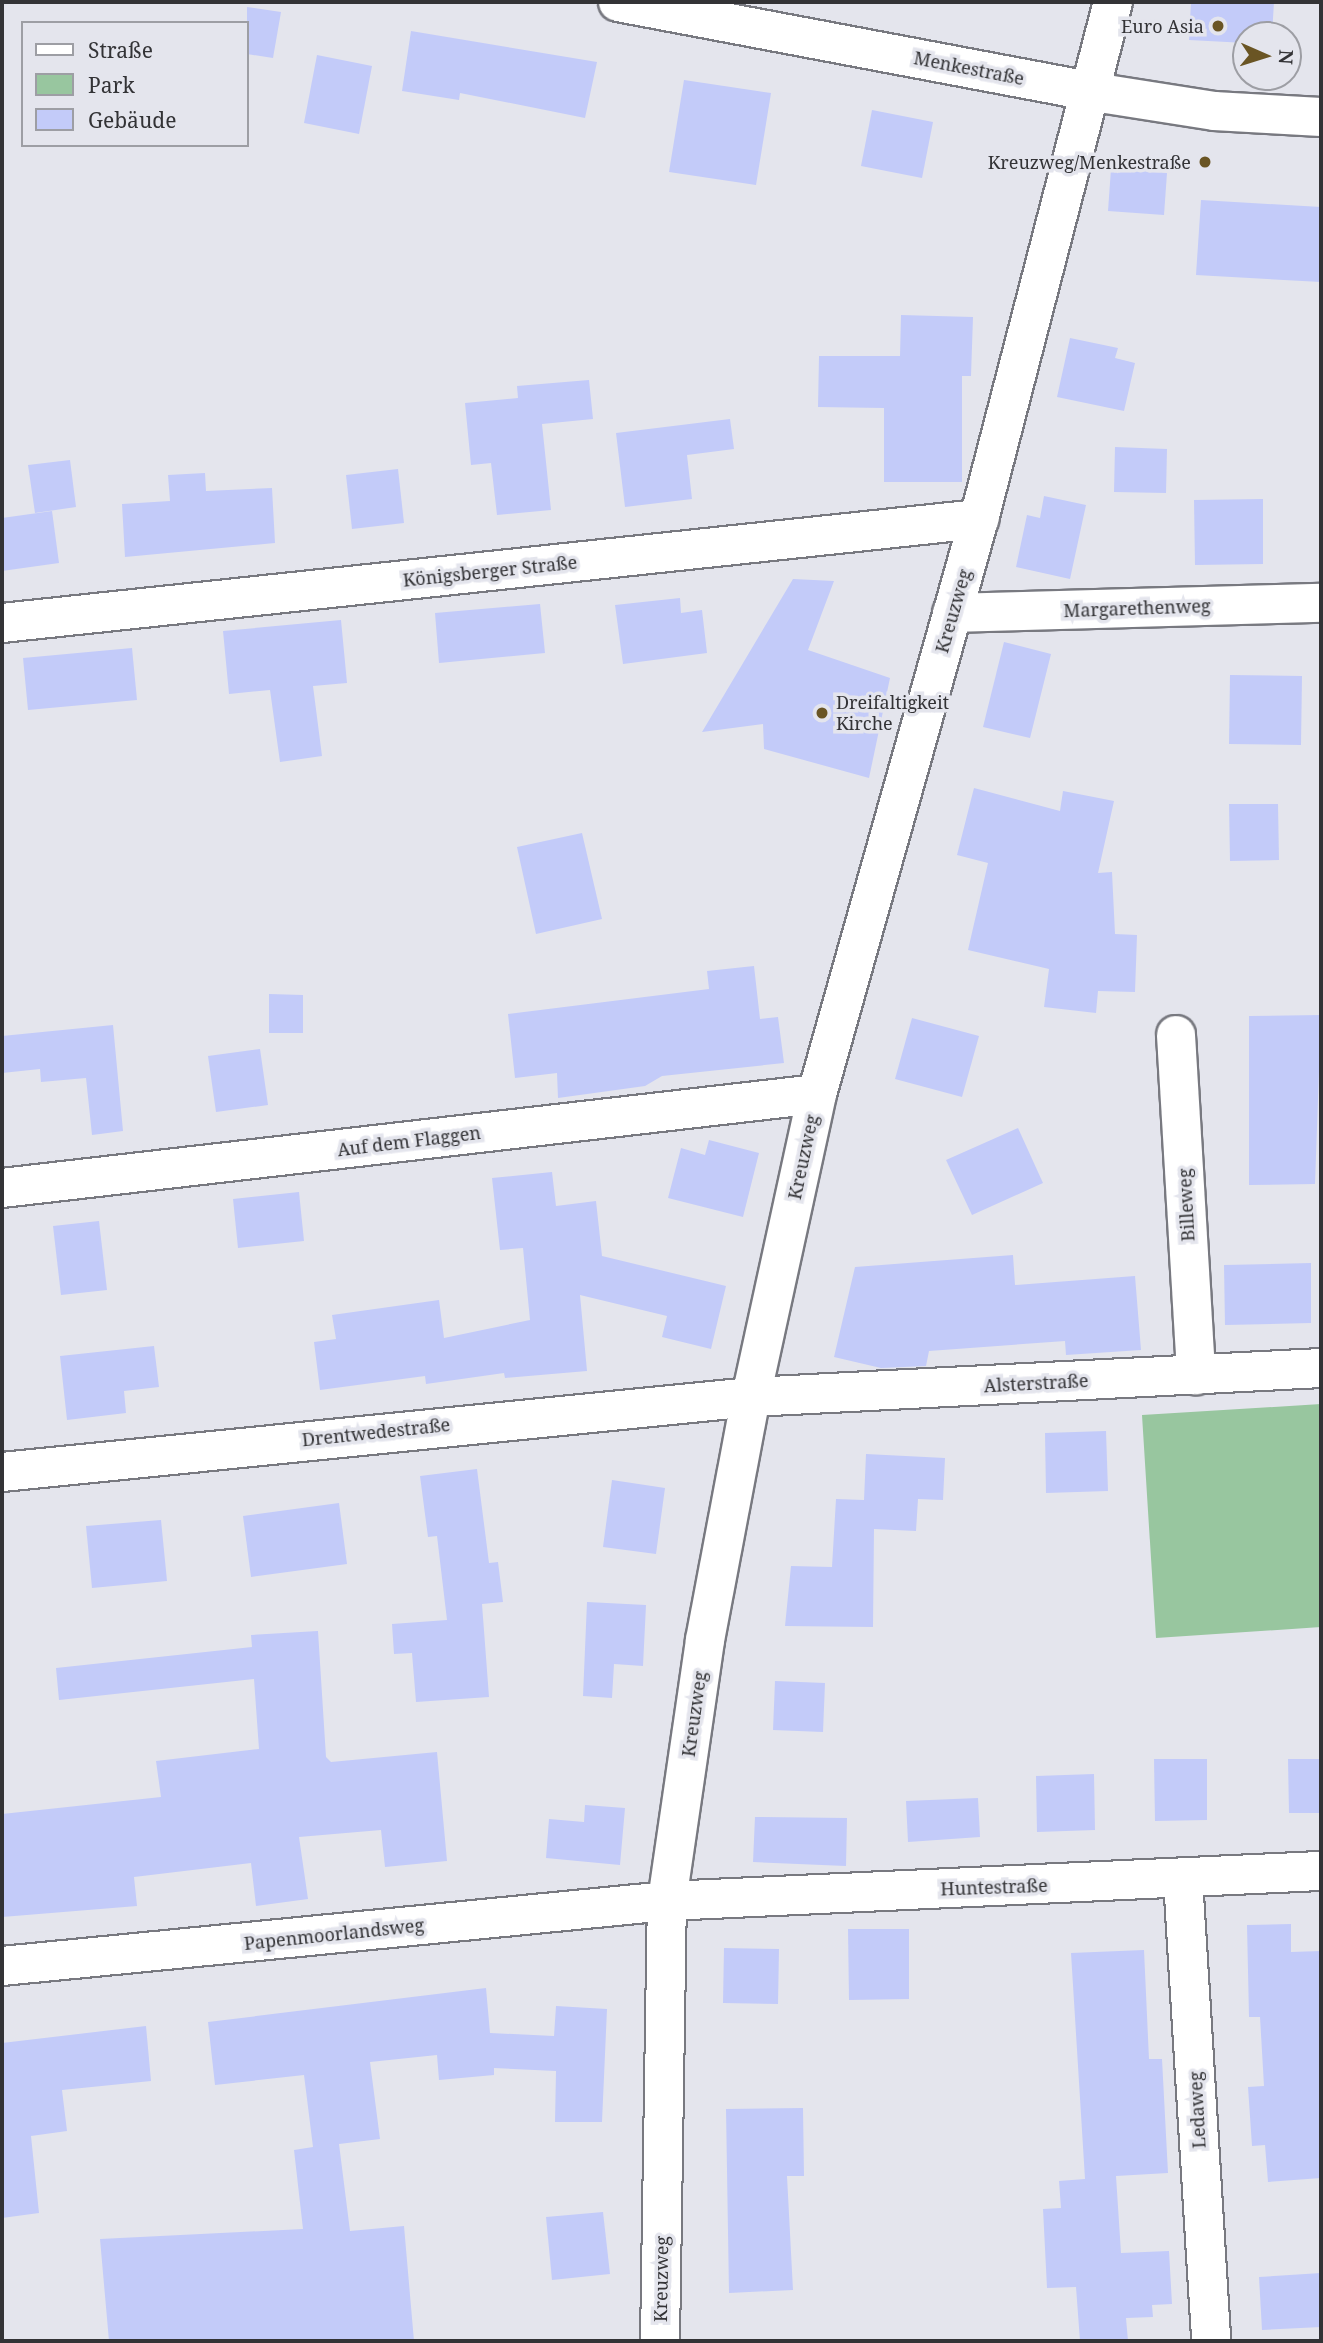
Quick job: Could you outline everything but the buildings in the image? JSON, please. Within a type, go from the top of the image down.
[{"type":"street","name":"Menkestraße","points":[[618,2],[1087,91],[1214,111],[1321,117]]},
{"type":"street","name":"Kreuzweg","points":[[660,2341],[667,1902],[705,1640],[751,1397],[817,1094],[979,519],[1087,91],[1113,2]]},
{"type":"street","name":"Königsberger Straße","points":[[2,623],[979,519]]},
{"type":"street","name":"Margarethenweg","points":[[952,614],[1321,603]]},
{"type":"street","name":"Billeweg","points":[[1176,1035],[1196,1375]]},
{"type":"street","name":"Auf dem Flaggen","points":[[2,1188],[817,1094]]},
{"type":"street","name":"Alsterstraße","points":[[751,1397],[1321,1368]]},
{"type":"street","name":"Drentwedestraße","points":[[2,1472],[751,1397]]},
{"type":"street","name":"Huntestraße","points":[[667,1902],[1321,1871]]},
{"type":"street","name":"Ledaweg","points":[[1183,1879],[1210,2341]]},
{"type":"street","name":"Papenmoorlandsweg","points":[[2,1966],[667,1902]]},
{"type":"green space","points":[[1321,1404],[1321,1627],[1156,1638],[1142,1415]]},
{"type":"place","name":"Euro Asia","points":[[1218,26]]},
{"type":"place","name":"Kreuzweg/Menkestraße","points":[[1205,162]]},
{"type":"place","name":"Dreifaltigkeit Kirche","points":[[822,713]]}]
